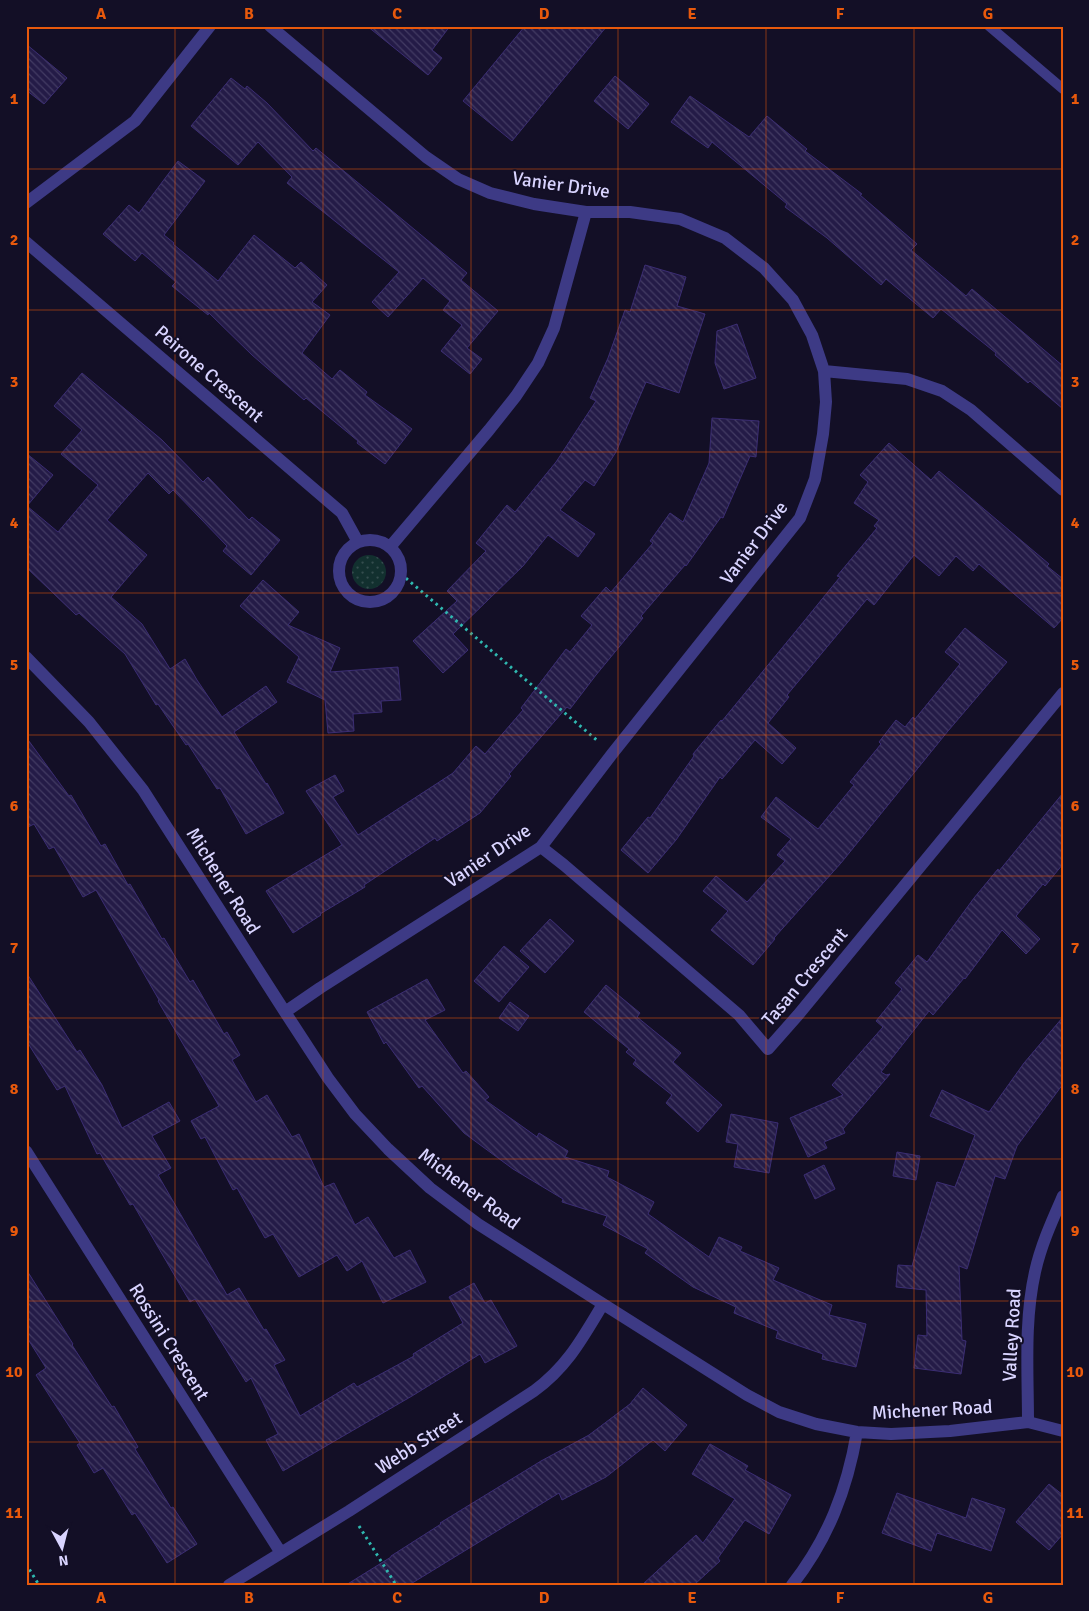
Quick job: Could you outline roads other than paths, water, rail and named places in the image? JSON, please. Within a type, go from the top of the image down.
[{"type":"street","points":[[26,203],[135,121],[210,26]]},
{"type":"street","name":"Vanier Drive","points":[[270,26],[426,157],[458,179],[490,193],[534,204],[586,212],[630,212],[680,219],[725,238],[764,268],[793,300],[812,335],[824,371],[826,402],[824,434],[815,479],[800,518],[612,754],[541,847],[285,1012]]},
{"type":"street","points":[[390,547],[489,430],[516,396],[538,363],[554,328],[586,212]]},
{"type":"street","name":"Peirone Crescent","points":[[26,242],[342,513],[358,542]]},
{"type":"street","points":[[824,371],[907,379],[942,391],[971,410],[1063,490]]},
{"type":"street","points":[[375,540],[390,547],[397,555],[401,574],[393,592],[385,598],[376,601],[365,601],[352,595],[342,584],[340,574],[340,564],[344,555],[358,542],[375,540]]},
{"type":"street","name":"Michener Road","points":[[27,658],[89,722],[144,790],[328,1078],[356,1114],[388,1149],[430,1188],[478,1224],[747,1395],[779,1412],[816,1424],[857,1432],[891,1434],[1028,1422],[1063,1430]]},
{"type":"street","name":"Tasan Crescent","points":[[541,847],[564,864],[739,1015],[768,1049],[1063,693]]},
{"type":"street","name":"Rossini Crescent","points":[[26,1151],[280,1553]]},
{"type":"street","name":"Valley Road","points":[[1028,1422],[1029,1310],[1035,1272],[1043,1243],[1063,1196]]},
{"type":"street","name":"Webb Street","points":[[230,1585],[350,1511],[534,1391],[565,1364],[603,1304]]},
{"type":"street","points":[[792,1585],[807,1565],[839,1503],[851,1467],[857,1432]]},
{"type":"lane","points":[[989,26],[1063,89]]}]
